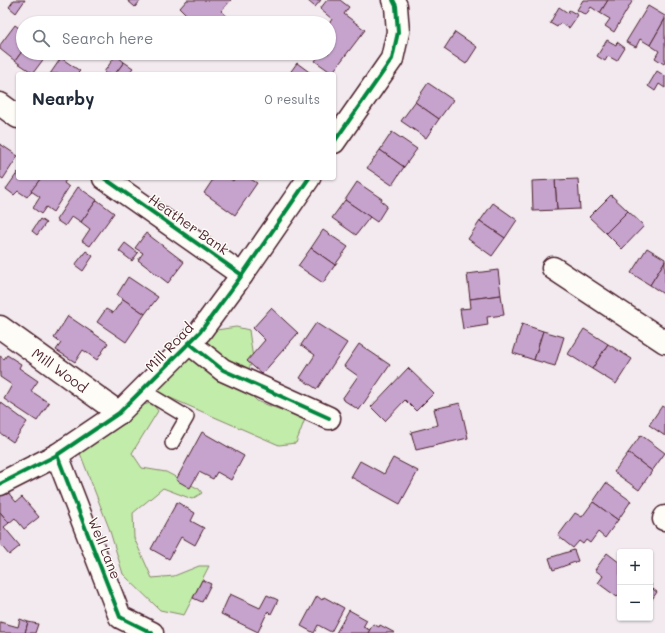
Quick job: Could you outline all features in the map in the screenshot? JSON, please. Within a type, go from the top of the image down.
[{"type":"street","points":[[336,139],[392,59],[398,32],[396,6],[393,0]]},
{"type":"street","points":[[0,104],[16,116]]},
{"type":"street","name":"Heather Bank","points":[[107,180],[242,275]]},
{"type":"street","name":"Mill Road","points":[[0,484],[57,455],[119,413],[200,332],[242,275],[308,180]]},
{"type":"street","points":[[553,268],[665,342]]},
{"type":"street","name":"Mill Wood","points":[[0,327],[119,413]]},
{"type":"street","points":[[189,343],[223,370],[329,418]]},
{"type":"street","name":"Well Lane","points":[[57,455],[120,617],[152,633]]},
{"type":"lane","points":[[142,390],[187,417],[172,442]]},
{"type":"green space","points":[[236,327],[249,330],[253,359],[242,386],[257,401],[305,419],[296,443],[279,445],[159,393],[154,386],[204,332]]},
{"type":"green space","points":[[152,403],[158,411],[132,453],[142,468],[166,472],[199,489],[202,493],[192,499],[163,488],[133,513],[134,538],[152,578],[174,576],[199,566],[209,566],[184,615],[160,610],[123,574],[109,528],[78,448],[122,425],[137,406]]},
{"type":"building","points":[[14,0],[25,0],[16,13],[9,7]]},
{"type":"building","points":[[127,0],[141,0],[135,7]]},
{"type":"building","points":[[187,0],[231,0],[221,11],[227,16],[188,16],[180,8]]},
{"type":"building","points":[[307,0],[321,0],[315,7]]},
{"type":"building","points":[[327,0],[340,0],[349,7],[344,14],[365,30],[333,72],[315,61],[336,60],[336,16],[328,16],[320,9]]},
{"type":"building","points":[[583,0],[608,0],[600,13],[591,7],[586,15],[577,10]]},
{"type":"building","points":[[608,0],[633,0],[614,32],[605,26],[610,19],[600,13]]},
{"type":"building","points":[[648,6],[665,16],[665,19],[650,45],[640,39],[636,47],[626,42]]},
{"type":"building","points":[[559,7],[568,13],[569,10],[578,15],[569,28],[560,23],[557,27],[550,23]]},
{"type":"building","points":[[665,19],[664,64],[655,58],[659,51],[650,45]]},
{"type":"building","points":[[15,25],[16,26],[15,61],[0,49],[0,45]]},
{"type":"building","points":[[455,32],[477,47],[466,64],[444,49]]},
{"type":"building","points":[[607,40],[616,45],[617,42],[625,48],[617,61],[608,56],[605,61],[597,56]]},
{"type":"building","points":[[16,60],[43,60],[34,72],[15,61]]},
{"type":"building","points":[[60,60],[64,60],[80,71],[79,72],[51,72]]},
{"type":"building","points":[[112,60],[122,60],[124,62],[116,72],[104,72]]},
{"type":"building","points":[[124,62],[133,68],[130,72],[116,72]]},
{"type":"building","points":[[297,63],[309,72],[290,72]]},
{"type":"building","points":[[657,71],[665,76],[665,88],[659,84],[655,91],[648,86]]},
{"type":"building","points":[[428,83],[453,100],[439,119],[415,102]]},
{"type":"building","points":[[415,102],[439,119],[426,138],[401,121]]},
{"type":"building","points":[[392,132],[417,149],[404,167],[380,150]]},
{"type":"building","points":[[0,144],[16,155],[16,159],[3,179],[0,177]]},
{"type":"building","points":[[380,150],[404,167],[392,185],[367,168]]},
{"type":"building","points":[[16,175],[16,180],[40,180],[27,197],[18,191],[14,195],[6,189]]},
{"type":"building","points":[[578,179],[580,209],[557,210],[555,180]]},
{"type":"building","points":[[39,180],[66,180],[64,183],[69,187],[53,212],[46,207],[41,214],[33,208],[40,197],[31,191]]},
{"type":"building","points":[[213,180],[252,180],[257,183],[235,215],[204,193]]},
{"type":"building","points":[[555,180],[557,210],[533,211],[532,181]]},
{"type":"building","points":[[357,182],[382,199],[381,201],[387,206],[377,222],[345,200]]},
{"type":"building","points":[[78,187],[97,200],[81,222],[72,216],[65,226],[56,220]]},
{"type":"building","points":[[611,195],[628,211],[606,233],[589,217]]},
{"type":"building","points":[[97,200],[114,213],[90,246],[82,241],[90,229],[81,222]]},
{"type":"building","points":[[345,200],[370,217],[356,235],[332,218]]},
{"type":"building","points":[[493,203],[517,220],[505,238],[480,221]]},
{"type":"building","points":[[628,211],[644,226],[622,249],[606,233]]},
{"type":"building","points":[[40,219],[46,223],[37,235],[32,231]]},
{"type":"building","points":[[480,221],[505,238],[492,256],[468,239]]},
{"type":"building","points":[[323,230],[348,247],[335,265],[311,248]]},
{"type":"building","points":[[146,233],[184,262],[168,283],[138,260],[143,253],[135,248]]},
{"type":"building","points":[[125,243],[138,253],[132,261],[119,251]]},
{"type":"building","points":[[311,248],[335,265],[323,283],[298,266]]},
{"type":"building","points":[[647,248],[665,259],[650,285],[631,273]]},
{"type":"building","points":[[86,251],[93,256],[83,271],[75,265]]},
{"type":"building","points":[[665,261],[665,295],[650,285]]},
{"type":"building","points":[[498,270],[501,295],[470,299],[467,274]]},
{"type":"building","points":[[128,277],[158,297],[145,314],[117,295]]},
{"type":"building","points":[[501,295],[504,315],[487,317],[488,325],[463,329],[460,309],[471,308],[470,299]]},
{"type":"building","points":[[123,299],[145,314],[126,342],[97,322],[106,309],[113,313]]},
{"type":"building","points":[[271,308],[298,333],[262,374],[247,361],[265,340],[253,328]]},
{"type":"building","points":[[68,316],[108,343],[97,360],[83,350],[75,362],[56,350],[61,343],[54,338]]},
{"type":"building","points":[[316,323],[347,343],[317,389],[300,378],[315,355],[301,345]]},
{"type":"building","points":[[522,324],[543,331],[534,360],[513,353]]},
{"type":"building","points":[[584,329],[608,344],[592,369],[568,354]]},
{"type":"building","points":[[543,331],[564,337],[555,366],[534,360]]},
{"type":"building","points":[[359,344],[390,365],[359,410],[342,399],[358,376],[344,366]]},
{"type":"building","points":[[608,344],[632,359],[616,384],[592,369]]},
{"type":"building","points":[[7,355],[21,364],[19,368],[38,381],[31,391],[49,403],[37,421],[4,399],[12,385],[0,377],[0,356],[4,359]]},
{"type":"building","points":[[408,368],[434,393],[416,411],[405,400],[385,421],[371,407]]},
{"type":"building","points":[[0,402],[27,422],[13,442],[0,433]]},
{"type":"building","points":[[460,403],[468,438],[416,450],[411,432],[438,425],[434,409]]},
{"type":"building","points":[[662,406],[665,408],[665,436],[649,425]]},
{"type":"building","points":[[202,432],[244,456],[231,480],[217,472],[213,479],[199,472],[190,488],[176,480]]},
{"type":"building","points":[[641,435],[665,453],[652,471],[628,453]]},
{"type":"building","points":[[628,453],[652,471],[639,490],[614,472]]},
{"type":"building","points":[[393,458],[418,471],[400,504],[351,477],[360,461],[384,474]]},
{"type":"building","points":[[606,483],[631,501],[618,520],[593,502]]},
{"type":"building","points":[[6,490],[16,502],[22,497],[39,517],[24,529],[15,518],[9,523],[0,512],[0,495]]},
{"type":"building","points":[[177,502],[195,513],[191,521],[204,528],[195,545],[181,537],[169,559],[151,549]]},
{"type":"building","points":[[593,502],[618,520],[605,538],[598,532],[590,543],[586,540],[583,544],[579,541],[573,548],[558,536],[575,513],[582,517]]},
{"type":"building","points":[[0,512],[9,523],[4,527],[20,546],[9,555],[0,544]]},
{"type":"building","points":[[574,550],[578,561],[553,570],[549,558]]},
{"type":"building","points":[[607,553],[617,561],[617,597],[598,583],[603,576],[595,570]]},
{"type":"building","points":[[202,580],[211,584],[202,602],[193,598]]},
{"type":"building","points":[[653,589],[657,592],[653,598]]},
{"type":"building","points":[[230,594],[260,608],[267,595],[278,600],[271,614],[268,611],[258,632],[221,614]]},
{"type":"building","points":[[317,596],[322,600],[324,597],[344,608],[331,632],[318,625],[314,633],[301,626]]},
{"type":"building","points":[[349,610],[367,620],[363,627],[370,630],[368,633],[336,633]]},
{"type":"building","points":[[20,619],[28,622],[25,633],[0,633],[0,622],[18,627]]},
{"type":"building","points":[[28,622],[38,624],[35,633],[25,633]]},
{"type":"building","points":[[373,624],[379,627],[380,625],[395,633],[368,633]]},
{"type":"cycle path","points":[[336,139],[392,59],[398,32],[396,6],[393,0]]},
{"type":"cycle path","points":[[107,180],[242,275]]},
{"type":"cycle path","points":[[0,484],[57,455],[119,413],[200,332],[242,275],[308,180]]},
{"type":"cycle path","points":[[189,343],[223,370],[329,418]]},
{"type":"cycle path","points":[[57,455],[120,617],[152,633]]}]
